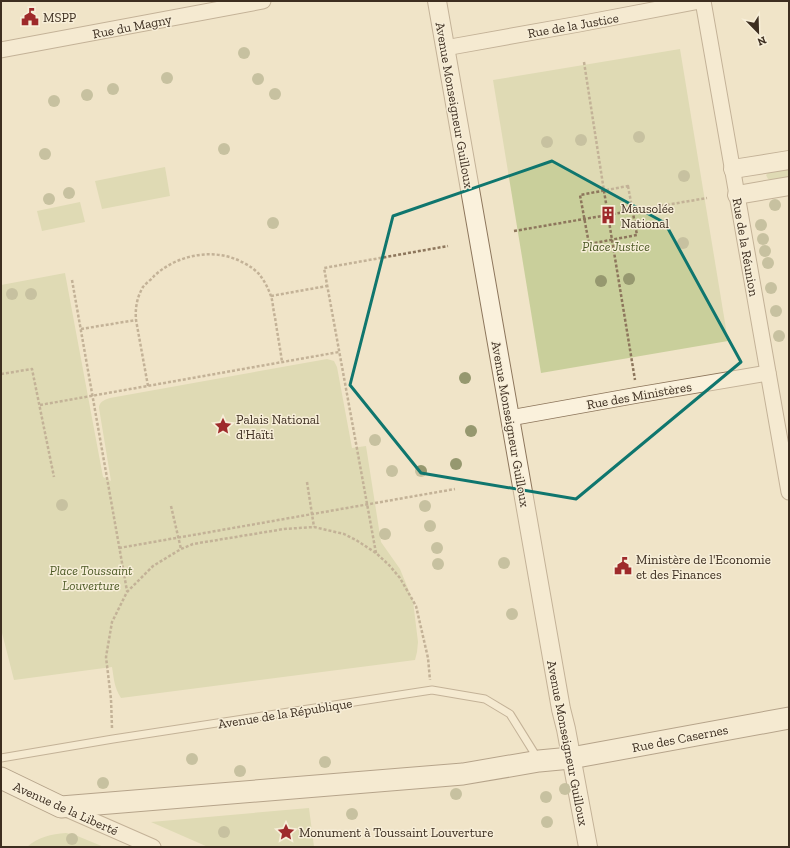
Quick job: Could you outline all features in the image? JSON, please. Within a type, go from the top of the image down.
[{"type":"main road","name":"Rue des Casernes","points":[[571,758],[789,718]]},
{"type":"main road","points":[[61,807],[462,774],[539,761],[571,758]]},
{"type":"main road","name":"Avenue de la Liberté","points":[[1,778],[61,807]]},
{"type":"street","name":"Rue du Magny","points":[[1,50],[263,1]]},
{"type":"street","name":"Avenue Monseigneur Guilloux","points":[[437,1],[510,418],[588,847]]},
{"type":"street","name":"Rue de la Justice","points":[[445,48],[702,1]]},
{"type":"street","name":"Rue de la Réunion","points":[[702,1],[789,492]]},
{"type":"street","points":[[732,170],[789,160]]},
{"type":"street","points":[[737,195],[789,186]]},
{"type":"street","name":"Rue des Ministères","points":[[510,418],[768,373]]},
{"type":"street","name":"Avenue de la Liberté","points":[[61,807],[153,847]]},
{"type":"lane","name":"Avenue de la République","points":[[1,758],[113,739],[432,690],[485,698],[510,714],[539,761]]},
{"type":"path","points":[[584,62],[638,395]]},
{"type":"path","points":[[628,186],[637,235],[589,244],[580,195],[604,191],[628,186]]},
{"type":"path","points":[[514,231],[707,198]]},
{"type":"path","points":[[376,553],[324,268],[448,246]]},
{"type":"path","points":[[148,386],[136,320],[135,310],[138,299],[144,286],[162,269],[173,262],[184,258],[208,254],[229,256],[239,260],[258,273],[271,296],[282,362]]},
{"type":"path","points":[[72,280],[127,592]]},
{"type":"path","points":[[271,296],[327,286]]},
{"type":"path","points":[[81,329],[136,320]]},
{"type":"path","points":[[40,405],[339,352]]},
{"type":"path","points":[[1,374],[32,369],[54,477]]},
{"type":"path","points":[[307,482],[314,527]]},
{"type":"path","points":[[119,548],[455,489]]},
{"type":"path","points":[[171,506],[181,549]]},
{"type":"path","points":[[113,739],[111,699],[106,657],[112,622],[127,592],[153,566],[181,549],[194,544],[284,529],[314,527],[344,534],[376,553],[389,565],[400,578],[416,606],[428,658],[432,690]]},
{"type":"highlighted area","points":[[552,161],[665,223],[741,362],[576,499],[421,473],[350,385],[393,216]]},
{"type":"green space","name":"Place Justice","points":[[680,49],[728,341],[541,373],[493,80]]},
{"type":"green space","points":[[165,167],[170,196],[102,209],[95,181]]},
{"type":"green space","points":[[789,169],[789,177],[771,180],[768,179],[766,175],[769,172]]},
{"type":"green space","points":[[80,202],[85,222],[42,231],[37,211]]},
{"type":"green space","name":"Place Toussaint Louverture","points":[[65,273],[103,477],[111,481],[99,408],[100,404],[104,400],[327,359],[334,361],[337,367],[352,448],[366,446],[381,542],[400,569],[413,601],[418,642],[415,660],[121,698],[116,687],[112,667],[14,680],[1,629],[1,285]]},
{"type":"green space","points":[[309,808],[314,847],[208,847],[151,822]]},
{"type":"green space","points":[[66,833],[75,835],[104,847],[27,847],[45,837]]},
{"type":"place","name":"MSPP","points":[[30,17]]},
{"type":"place","name":"Mausolée National","points":[[608,215]]},
{"type":"place","name":"Palais National d'Haïti","points":[[223,426]]},
{"type":"place","name":"Ministère de l'Economie et des Finances","points":[[623,566]]},
{"type":"place","name":"Monument à Toussaint Louverture","points":[[286,832]]}]
